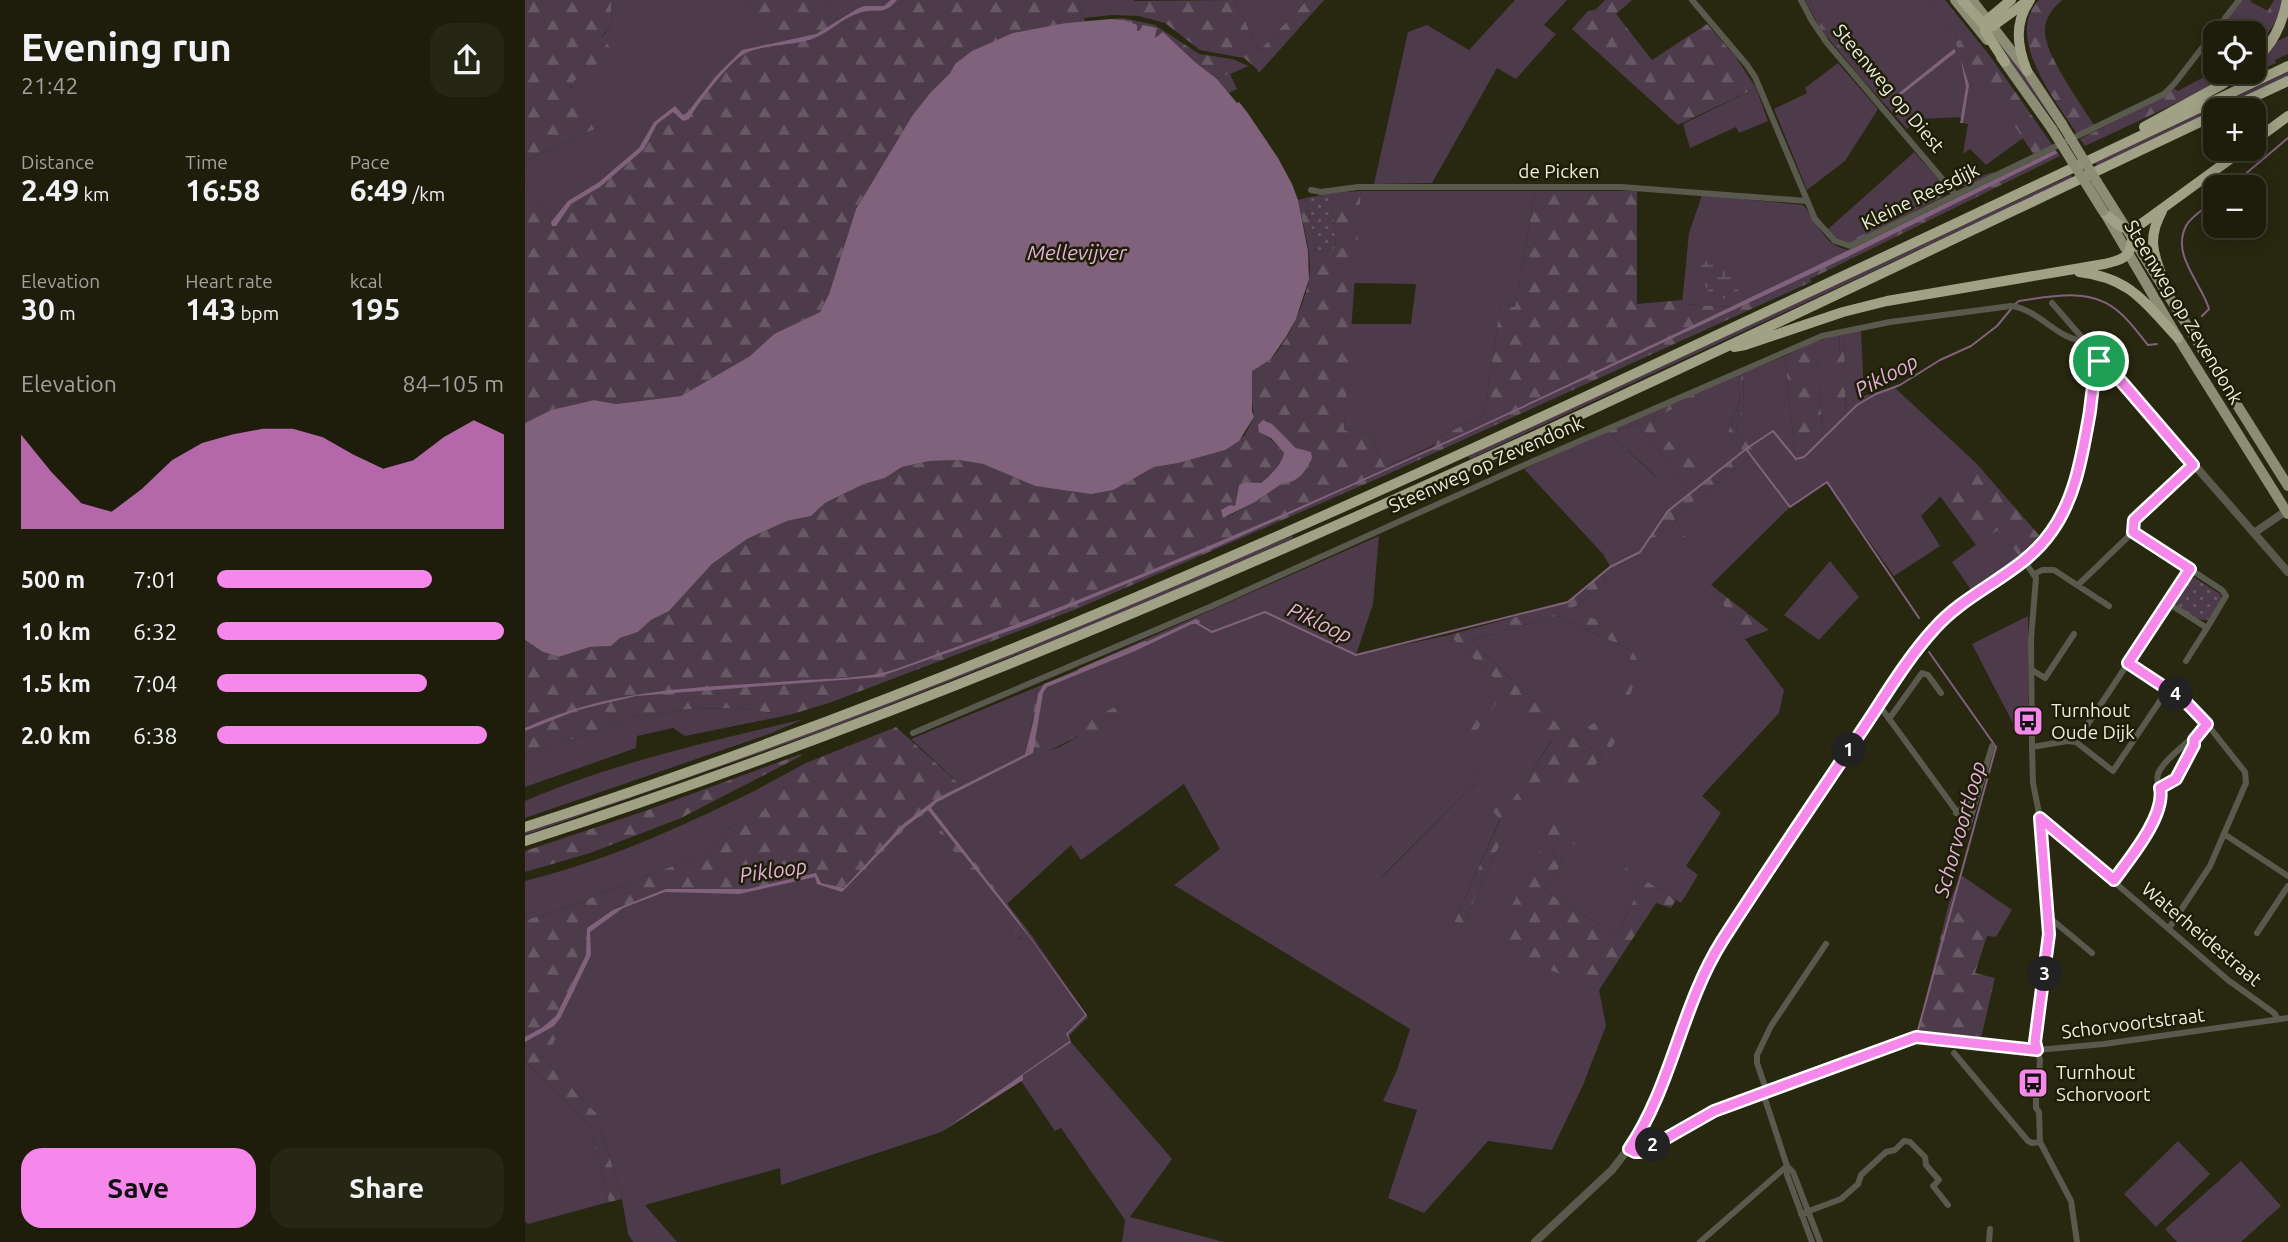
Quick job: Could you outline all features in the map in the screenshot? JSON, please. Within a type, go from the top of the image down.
[{"type":"highway","points":[[1962,0],[1989,24]]},
{"type":"highway","points":[[2005,62],[1985,31],[2011,0]]},
{"type":"highway","points":[[1989,24],[2029,0]]},
{"type":"highway","points":[[2027,71],[2018,37],[2021,16],[2029,0]]},
{"type":"highway","points":[[2266,48],[2282,23],[2287,0]]},
{"type":"highway","points":[[525,827],[826,722],[1073,624],[1438,465],[2288,66]]},
{"type":"highway","points":[[2252,98],[2288,81]]},
{"type":"highway","points":[[2113,149],[2139,130],[2222,84]]},
{"type":"highway","points":[[2266,132],[2288,116]]},
{"type":"highway","points":[[525,841],[808,743],[1089,631],[1432,482],[2203,121]]},
{"type":"highway","points":[[2129,234],[2228,161]]},
{"type":"highway","points":[[2164,209],[2154,226],[2152,242],[2154,257],[2167,291]]},
{"type":"highway","points":[[2107,211],[2129,234]]},
{"type":"highway","points":[[1724,347],[1745,345],[1843,312],[1887,301],[2070,271],[2122,259],[2129,254],[2129,234]]},
{"type":"highway","points":[[2070,271],[2106,276],[2129,288],[2147,303],[2178,338]]},
{"type":"main road","points":[[1955,0],[2057,126]]},
{"type":"main road","points":[[1972,0],[2027,71],[2057,126]]},
{"type":"main road","name":"Steenweg op Zevendonk","points":[[2057,126],[2178,338],[2287,512]]},
{"type":"main road","name":"Steenweg op Zevendonk","points":[[2129,234],[2288,486]]},
{"type":"street","name":"Kleine Reesdijk","points":[[1692,0],[1755,77],[1807,201],[1823,229],[1839,244],[1850,246],[2164,94],[2239,0]]},
{"type":"street","name":"Steenweg op Diest","points":[[1801,0],[1827,43],[1955,194]]},
{"type":"street","name":"de Picken","points":[[1311,190],[1321,192],[1358,187],[1621,187],[1807,201]]},
{"type":"street","points":[[2052,303],[2085,341],[2101,366],[2114,373],[2288,572]]},
{"type":"street","name":"Steenweg op Zevendonk","points":[[913,733],[1212,606],[1529,463],[1822,336],[1890,322],[2011,306],[2024,308],[2062,332],[2085,341]]},
{"type":"street","points":[[1535,1242],[1606,1176],[1629,1149],[1649,1115],[1689,1008],[1720,944],[1879,705],[1935,628],[1955,609],[2025,562],[2051,533],[2070,494],[2084,446],[2101,366]]},
{"type":"street","points":[[2078,585],[2133,532],[2134,520],[2193,465]]},
{"type":"street","points":[[2254,533],[2287,512]]},
{"type":"street","points":[[2133,532],[2222,590],[2226,596],[2186,661]]},
{"type":"street","points":[[2025,562],[2035,574],[2033,783],[2040,818],[2050,918],[2035,1042],[2040,1060],[2039,1075],[2036,1078],[2036,1108],[2039,1112],[2040,1142],[2071,1201],[2077,1242]]},
{"type":"street","points":[[2075,742],[2190,569]]},
{"type":"street","points":[[2035,574],[2042,570],[2054,570],[2109,606]]},
{"type":"street","points":[[2168,603],[2207,628]]},
{"type":"street","points":[[2032,670],[2045,678],[2074,634]]},
{"type":"street","points":[[2128,663],[2184,700],[2207,724],[2245,772],[2246,777],[2205,874],[2169,928]]},
{"type":"street","points":[[1889,719],[1922,673],[1928,675],[1941,693]]},
{"type":"street","points":[[2032,747],[2075,742],[2113,771],[2168,689]]},
{"type":"street","points":[[1879,705],[1968,827],[1992,746]]},
{"type":"street","points":[[2114,880],[2146,833],[2160,806],[2157,780],[2159,771],[2184,746],[2194,740],[2207,724]]},
{"type":"street","points":[[2160,788],[2176,779],[2194,740]]},
{"type":"street","points":[[1957,813],[1971,802]]},
{"type":"street","name":"Waterheidestraat","points":[[2040,818],[2228,981],[2274,1013],[2278,1019]]},
{"type":"street","points":[[2224,834],[2288,876]]},
{"type":"street","points":[[2257,933],[2288,886]]},
{"type":"street","points":[[2050,918],[2092,953]]},
{"type":"street","points":[[1812,1242],[1793,1172],[1787,1166],[1765,1092],[1757,1055],[1771,1026],[1826,944]]},
{"type":"street","name":"Schorvoortstraat","points":[[1629,1149],[1642,1152],[1714,1111],[1916,1037],[2037,1050],[2104,1044],[2288,1018]]},
{"type":"street","points":[[1954,1053],[2028,1141],[2040,1142]]},
{"type":"street","points":[[1805,1213],[1841,1199],[1858,1184],[1861,1175],[1904,1141],[1910,1142],[1926,1157],[1926,1165],[1939,1180],[1933,1186],[1948,1205]]},
{"type":"street","points":[[1700,1242],[1787,1166]]},
{"type":"street","points":[[1805,1213],[1820,1242]]},
{"type":"street","points":[[1989,1242],[1990,1229]]},
{"type":"green space","points":[[525,0],[611,0],[612,24],[602,37],[613,51],[569,85],[629,156],[655,124],[675,106],[683,115],[687,113],[737,54],[773,43],[744,0],[825,0],[842,25],[857,16],[891,10],[904,0],[1078,0],[1085,21],[1123,18],[1155,25],[1199,54],[1232,59],[1223,64],[1228,74],[1217,79],[1164,33],[1156,39],[1157,31],[1141,28],[1139,31],[1125,20],[1111,19],[1066,23],[955,64],[912,116],[856,209],[829,294],[820,312],[774,334],[750,356],[681,396],[616,404],[594,400],[551,410],[525,423],[525,183],[553,220],[568,201],[599,182],[626,158],[599,127],[525,161]]},
{"type":"green space","points":[[611,0],[744,0],[774,43],[737,54],[685,115],[675,106],[654,122],[642,145],[599,182],[568,201],[553,220],[525,183],[525,161],[599,127],[569,84],[612,24]]},
{"type":"green space","points":[[825,0],[904,0],[889,11],[860,16],[842,25]]},
{"type":"green space","points":[[1078,0],[1134,0],[1139,16],[1084,18]]},
{"type":"green space","points":[[1235,0],[1307,0],[1259,51]]},
{"type":"green space","points":[[1235,0],[1259,51],[1307,0],[1324,0],[1259,73],[1244,58],[1200,50],[1165,23],[1139,16],[1134,1]]},
{"type":"green space","points":[[1515,0],[1567,0],[1544,25],[1556,34],[1516,79],[1497,68],[1432,183],[1374,184],[1408,32],[1427,25],[1469,50]]},
{"type":"green space","points":[[1605,0],[1632,0],[1616,14],[1652,60],[1707,24],[1735,56],[1756,88],[1678,125],[1572,29],[1588,11],[1595,10]]},
{"type":"green space","points":[[1805,0],[1809,0],[1823,26],[1865,76],[1862,79],[1820,28]]},
{"type":"green space","points":[[1809,0],[1927,0],[1960,39],[1970,85],[1984,79],[2023,138],[1986,165],[1970,149],[1963,154],[1968,124],[1963,123],[1964,117],[1918,119],[1907,129],[1862,79],[1865,76],[1823,26]]},
{"type":"green space","points":[[1927,0],[1945,0],[1990,56],[2053,146],[2034,155],[1984,80],[1969,85],[1956,43],[1960,39]]},
{"type":"green space","points":[[2039,0],[2062,0],[2049,15],[2045,33],[2051,54],[2094,125],[2077,134],[2047,87],[2030,50],[2027,32],[2029,15]]},
{"type":"green space","points":[[2242,0],[2251,0],[2268,11],[2262,21],[2247,21],[2233,12]]},
{"type":"green space","points":[[2274,0],[2283,0],[2275,23],[2266,36],[2266,21],[2262,21]]},
{"type":"green space","points":[[2233,12],[2248,21],[2226,21]]},
{"type":"green space","points":[[1993,32],[2013,58],[2057,125],[2002,51]]},
{"type":"green space","points":[[2288,36],[2288,54],[2266,68],[2266,51],[2275,42]]},
{"type":"green space","points":[[1232,59],[1249,66],[1230,74],[1237,89],[1229,93],[1217,79],[1227,74],[1223,64]]},
{"type":"green space","points":[[1838,63],[1878,109],[1845,161],[1807,190],[1774,109],[1807,93],[1805,88]]},
{"type":"green space","points":[[2288,72],[2288,76],[2241,98],[2233,98],[2266,84]]},
{"type":"green space","points":[[2203,77],[2203,84],[2212,84],[2085,146],[2080,139],[2164,96],[2174,88],[2178,91]]},
{"type":"green space","points":[[1756,88],[1768,121],[1739,133],[1736,127],[1690,148],[1683,124]]},
{"type":"green space","points":[[2203,112],[2203,116],[2097,166],[2095,163]]},
{"type":"green space","points":[[2055,150],[2060,156],[1810,279],[1811,282],[1388,474],[1074,610],[829,703],[789,715],[735,708],[689,709],[635,717],[525,753],[525,640],[543,652],[559,657],[590,647],[611,646],[620,638],[638,632],[651,620],[669,611],[712,564],[747,539],[787,521],[811,516],[825,503],[864,484],[885,478],[902,467],[930,461],[958,460],[983,464],[1035,486],[1063,489],[1209,454],[1244,436],[1254,417],[1250,385],[1252,371],[1270,360],[1277,352],[1297,316],[1307,288],[1310,265],[1298,200],[1306,198],[1316,253],[1336,248],[1331,193],[1361,191],[1344,430],[1369,434],[1385,467],[1436,445],[1435,439],[1484,415],[1500,307],[1515,307],[1535,191],[1637,191],[1637,304],[1682,300],[1682,304],[1734,307]],"holes":[[[1266,420],[1299,450],[1283,483],[1227,517],[1221,510],[1235,506],[1239,485],[1245,482],[1261,483],[1281,462],[1284,453],[1268,436]]]},
{"type":"green space","points":[[1914,152],[1943,184],[1945,193],[1942,197],[1850,244],[1851,240],[1911,210],[1930,195],[1934,188],[1910,156]]},
{"type":"green space","points":[[1910,156],[1932,183],[1934,188],[1931,197],[1850,244],[1838,240],[1827,230]]},
{"type":"green space","points":[[1963,165],[1979,175],[1993,172],[1993,175],[1968,186],[1961,186]]},
{"type":"green space","points":[[2071,175],[2073,178],[1470,459],[1468,456]]},
{"type":"green space","points":[[1361,191],[1535,191],[1515,307],[1500,307],[1484,415],[1435,439],[1436,444],[1385,467],[1369,434],[1344,430],[1350,324],[1411,324],[1416,284],[1353,283]]},
{"type":"green space","points":[[1331,193],[1336,248],[1316,253],[1306,198]]},
{"type":"green space","points":[[1702,195],[1803,205],[1829,240],[1843,249],[1853,250],[1734,307],[1682,304],[1689,233]]},
{"type":"green space","points":[[1714,258],[1736,269],[1740,283],[1737,294],[1716,299],[1707,289],[1700,270],[1703,262]]},
{"type":"green space","points":[[1861,329],[1864,396],[1894,387],[1975,462],[1921,516],[1940,546],[1894,576],[1827,482],[1790,507],[1711,585],[1745,639],[1784,690],[1779,713],[1702,796],[1721,813],[1686,866],[1698,875],[1681,903],[1557,824],[1602,755],[1568,734],[1471,640],[1557,616],[1633,651],[1615,697],[1647,651],[1571,610],[1607,581],[1602,573],[1610,566],[1603,554],[1524,469],[1598,435],[1659,479],[1611,435],[1638,423],[1688,489],[1685,478],[1697,462],[1694,464],[1683,461],[1652,418],[1738,380],[1740,401],[1728,432],[1743,452],[1667,513],[1652,547],[1669,519],[1680,541],[1685,537],[1674,517],[1755,453],[1736,429],[1741,421],[1744,403],[1743,373],[1785,356],[1795,457],[1823,439],[1817,359],[1812,359],[1812,343],[1840,334],[1839,354],[1846,417],[1844,334]],"holes":[[[1613,712],[1622,731],[1609,748]]]},
{"type":"green space","points":[[1840,334],[1844,334],[1846,417],[1836,422],[1834,357],[1839,354]]},
{"type":"green space","points":[[1812,343],[1812,358],[1817,359],[1823,439],[1798,461],[1795,457],[1785,356]]},
{"type":"green space","points":[[1743,373],[1744,403],[1741,421],[1736,429],[1755,453],[1674,517],[1685,537],[1680,541],[1669,520],[1652,547],[1646,544],[1667,513],[1743,452],[1728,432],[1740,401],[1738,381],[1652,418],[1683,460],[1688,457],[1694,464],[1697,462],[1700,469],[1686,478],[1692,486],[1688,489],[1638,423],[1611,435],[1659,480],[1653,485],[1598,435]]},
{"type":"green space","points":[[1975,462],[2039,535],[2020,557],[1998,530],[1976,545],[1940,496]]},
{"type":"green space","points":[[1998,529],[2020,557],[1971,590],[1952,562]]},
{"type":"green space","points":[[1293,535],[1292,539],[1114,616],[831,728],[525,835],[525,832],[623,800],[816,730],[1103,615]]},
{"type":"green space","points":[[1379,536],[1373,604],[1356,655],[1449,635],[1495,679],[1464,725],[1474,733],[1504,692],[1551,741],[1508,808],[1477,771],[1378,881],[1473,785],[1500,819],[1454,923],[1463,925],[1497,850],[1549,777],[1570,789],[1493,946],[1599,990],[1606,1026],[1583,1085],[1552,1150],[1488,1141],[1424,1213],[1388,1198],[1417,1110],[1383,1101],[1397,1070],[1410,1029],[1174,885],[1220,849],[1184,784],[1081,860],[1071,845],[1007,904],[948,827],[1021,940],[1030,933],[1088,1017],[1068,1037],[1071,1042],[1172,1159],[1130,1217],[1224,1242],[1122,1242],[1125,1220],[1061,1128],[1055,1131],[1019,1078],[941,1132],[781,1185],[780,1168],[645,1205],[677,1242],[633,1242],[628,1234],[622,1199],[597,1114],[539,1054],[551,1048],[587,933],[618,909],[657,894],[911,819],[963,787],[911,739],[1037,687],[1027,754],[1052,750],[1065,744],[1120,704],[1044,746],[1049,682]]},
{"type":"green space","points":[[1830,561],[1859,597],[1819,640],[1784,615]]},
{"type":"green space","points":[[1602,573],[1607,581],[1571,610],[1639,636],[1647,651],[1627,703],[1614,697],[1633,651],[1557,616],[1471,640],[1568,734],[1602,755],[1558,824],[1676,900],[1671,908],[1656,903],[1599,990],[1492,946],[1570,789],[1550,778],[1497,850],[1463,925],[1454,923],[1500,820],[1473,785],[1377,881],[1370,873],[1477,771],[1508,807],[1551,742],[1504,693],[1474,734],[1463,725],[1495,679],[1449,635],[1568,602]],"holes":[[[1563,837],[1640,887],[1617,935],[1545,891],[1563,860],[1552,855]]]},
{"type":"green space","points":[[2195,578],[2220,594],[2222,600],[2208,620],[2190,615],[2175,602],[2189,580]]},
{"type":"green space","points":[[1711,585],[1769,630],[1745,639]]},
{"type":"green space","points":[[2028,616],[2028,731],[2018,733],[1972,644]]},
{"type":"green space","points":[[1049,682],[1045,745],[1120,704],[1123,714],[1087,737],[1080,735],[1041,755],[1027,754],[1037,687]]},
{"type":"green space","points":[[735,708],[789,715],[685,736],[673,728],[637,736],[636,748],[525,787],[525,753],[635,717],[689,709]]},
{"type":"green space","points":[[1613,712],[1627,726],[1610,749],[1587,727]]},
{"type":"green space","points":[[804,719],[769,734],[525,818],[525,801],[559,787],[663,754]]},
{"type":"green space","points":[[896,727],[964,788],[911,823],[846,890],[821,884],[815,875],[754,890],[667,890],[618,909],[587,933],[589,945],[564,1022],[551,1048],[540,1055],[597,1114],[622,1199],[609,1202],[590,1125],[525,1061],[525,920],[557,911],[706,853],[731,826],[765,810],[756,790],[806,763]]},
{"type":"green space","points":[[801,754],[681,818],[590,853],[525,872],[525,851]]},
{"type":"green space","points":[[756,790],[766,810],[731,826],[706,853],[557,911],[525,920],[525,881],[585,864],[643,842]]},
{"type":"green space","points":[[948,827],[1030,933],[1022,940],[939,832]]},
{"type":"green space","points":[[1563,836],[1640,887],[1617,935],[1545,891],[1563,860],[1552,855]]},
{"type":"green space","points":[[1961,875],[2012,910],[1996,937],[1987,936],[1949,903]]},
{"type":"green space","points":[[1949,903],[1987,936],[1975,973],[1995,978],[1981,1038],[1918,1030]]},
{"type":"green space","points":[[525,1061],[590,1125],[609,1202],[528,1224],[525,1221]]},
{"type":"green space","points":[[2178,1141],[2210,1174],[2156,1227],[2124,1194]]},
{"type":"green space","points":[[2241,1161],[2281,1206],[2241,1242],[2177,1242],[2165,1229]]},
{"type":"water","points":[[891,0],[897,0],[883,10],[853,15],[812,39],[760,48],[744,54],[722,74],[689,119],[683,121],[673,112],[657,124],[644,149],[600,187],[571,204],[556,226],[552,226],[551,222],[568,201],[599,182],[639,148],[654,122],[675,106],[683,115],[687,113],[716,76],[742,50],[816,34],[857,9],[864,6],[884,6]]},
{"type":"water","name":"Mellevijver","points":[[1125,20],[1137,25],[1139,31],[1143,25],[1157,28],[1155,38],[1163,32],[1217,79],[1247,112],[1278,158],[1298,200],[1308,251],[1309,279],[1296,319],[1286,337],[1270,360],[1252,371],[1254,417],[1239,441],[1225,450],[1154,467],[1113,490],[1091,494],[1035,486],[983,464],[958,460],[930,461],[902,467],[885,478],[864,484],[825,503],[811,516],[787,521],[747,539],[712,564],[669,611],[651,620],[638,632],[620,638],[611,646],[590,647],[559,657],[543,652],[525,640],[525,423],[551,410],[594,400],[616,404],[681,396],[750,356],[774,334],[820,312],[829,294],[856,209],[912,116],[955,64],[972,51],[1013,33],[1066,23]]},
{"type":"water","points":[[1954,49],[1956,52],[1896,99],[1894,97]]},
{"type":"water","points":[[1961,60],[1969,85],[1963,123],[1960,123],[1966,87]]},
{"type":"water","points":[[2055,150],[2058,153],[1843,259],[1458,438],[1221,545],[1026,625],[879,677],[636,696],[578,710],[525,731],[525,728],[558,714],[624,697],[689,688],[873,675],[899,668],[1047,612],[1339,490],[1484,424]]},
{"type":"water","points":[[1263,420],[1272,424],[1296,448],[1311,452],[1312,458],[1297,479],[1283,483],[1255,502],[1223,518],[1221,510],[1230,505],[1235,506],[1239,485],[1245,482],[1261,483],[1275,470],[1283,457],[1284,453],[1271,438],[1259,432],[1258,425]]},
{"type":"water","points":[[1196,619],[1200,621],[1199,624],[1192,624],[1047,687],[1043,693],[1033,753],[937,802],[931,808],[1011,911],[1087,1015],[1068,1034],[1071,1042],[1023,1075],[1023,1080],[941,1132],[1070,1041],[1066,1034],[1085,1015],[1030,938],[928,810],[905,827],[842,892],[817,884],[815,877],[739,894],[665,892],[623,908],[590,932],[591,955],[561,1017],[554,1026],[525,1042],[525,1037],[556,1016],[586,955],[587,928],[613,910],[666,889],[748,889],[816,873],[821,883],[844,888],[902,825],[936,799],[1028,753],[1038,694],[1044,684],[1122,653]]},
{"type":"waterway","name":"Pikloop","points":[[2244,175],[2288,138]]},
{"type":"waterway","name":"Pikloop","points":[[2202,316],[2209,309],[2185,258],[2182,237],[2186,226],[2203,210]]},
{"type":"waterway","name":"Pikloop","points":[[2015,304],[2019,301],[2071,295],[2097,299],[2123,316],[2148,345],[2157,344]]},
{"type":"waterway","name":"Pikloop","points":[[1198,624],[1212,632],[1265,612],[1356,655],[1568,602],[1610,567],[1640,552],[1668,511],[1773,431],[1796,459],[1804,457],[1857,405],[1971,346],[1997,326],[2011,309]]},
{"type":"waterway","name":"Schorvoortloop","points":[[1746,449],[1790,507],[1827,482],[1919,618]]},
{"type":"waterway","name":"Pikloop","points":[[1079,670],[1145,642]]},
{"type":"waterway","name":"Schorvoortloop","points":[[1918,1030],[1996,747],[1929,652]]},
{"type":"waterway","name":"Pikloop","points":[[1026,755],[1034,723]]},
{"type":"place","name":"Turnhout Oude Dijk","points":[[2028,721]]},
{"type":"place","name":"Turnhout Schorvoort","points":[[2033,1083]]},
{"type":"route","points":[[2099,361],[2108,361],[2114,373],[2193,465],[2134,520],[2133,532],[2190,569],[2128,663],[2184,700],[2207,724],[2194,740],[2176,779],[2160,788],[2160,806],[2146,833],[2114,880],[2040,818],[2050,918],[2035,1042],[2037,1050],[1930,1036],[1906,1039],[1714,1111],[1642,1152],[1629,1149],[1649,1115],[1685,1018],[1720,944],[1879,705],[1935,628],[1955,609],[2025,562],[2051,533],[2063,513],[2084,446],[2098,370],[2096,364],[2099,361]]}]
